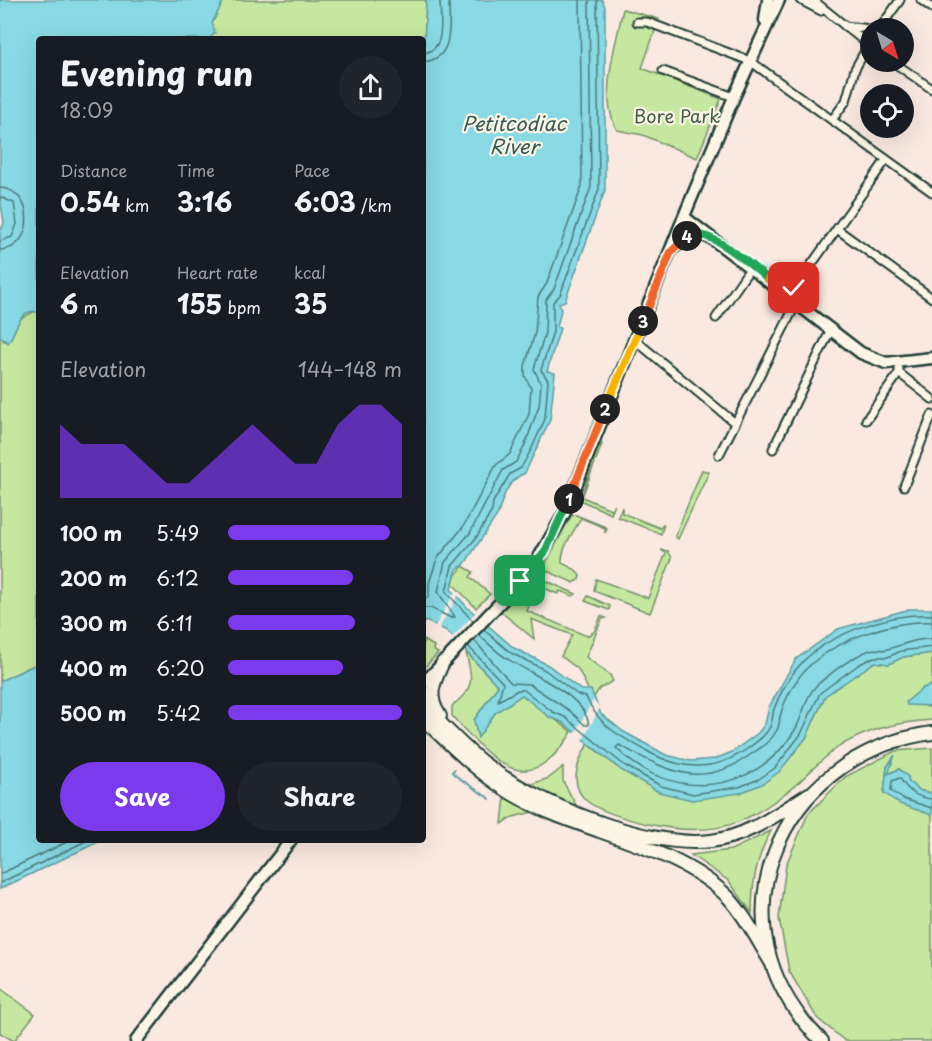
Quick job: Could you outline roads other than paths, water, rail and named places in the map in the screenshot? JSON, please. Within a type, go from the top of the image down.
[{"type":"highway","points":[[443,662],[431,688],[431,700],[461,744]]},
{"type":"highway","points":[[426,708],[461,744],[507,778],[573,813],[674,842],[712,841],[757,827],[809,794]]},
{"type":"highway","points":[[426,722],[476,769],[511,793],[556,816],[687,867],[728,898],[771,962],[793,1008],[822,1041]]},
{"type":"highway","points":[[426,726],[436,731]]},
{"type":"highway","points":[[771,962],[766,937],[766,886],[781,837],[809,794],[823,780],[856,756],[893,741],[932,733]]},
{"type":"main road","points":[[763,34],[768,0]]},
{"type":"main road","points":[[426,681],[533,568],[545,552],[565,512],[734,97],[779,0]]},
{"type":"main road","points":[[684,217],[875,360],[898,368],[932,358]]},
{"type":"main road","points":[[671,252],[688,235],[696,233],[716,240]]},
{"type":"main road","points":[[136,1041],[289,843]]},
{"type":"street","points":[[800,0],[831,16]]},
{"type":"street","points":[[813,0],[860,38]]},
{"type":"street","points":[[888,18],[900,0]]},
{"type":"street","points":[[921,0],[932,8]]},
{"type":"street","points":[[637,22],[647,22],[750,61],[932,192]]},
{"type":"street","points":[[842,25],[860,27]]},
{"type":"street","points":[[832,120],[852,90],[855,69],[860,60]]},
{"type":"street","points":[[663,71],[734,97]]},
{"type":"street","points":[[908,72],[932,88]]},
{"type":"street","points":[[719,455],[793,299],[837,229],[886,159]]},
{"type":"street","points":[[837,229],[932,298]]},
{"type":"street","points":[[716,318],[752,267]]},
{"type":"street","points":[[773,449],[831,329]]},
{"type":"street","points":[[635,340],[735,423]]},
{"type":"street","points":[[866,420],[898,368],[932,399]]},
{"type":"street","points":[[904,486],[932,415]]},
{"type":"water","points":[[0,0],[224,0],[212,23],[215,33],[212,36],[36,36],[36,312],[27,313],[23,316],[8,343],[0,336],[0,232],[4,223],[0,198]]},
{"type":"water","name":"Petitcodiac River","points":[[426,0],[602,0],[605,7],[605,190],[565,301],[559,303],[561,310],[557,327],[560,328],[547,371],[555,373],[550,420],[525,473],[510,485],[498,514],[464,565],[457,569],[451,589],[468,608],[514,648],[548,665],[581,690],[591,690],[601,714],[624,732],[666,755],[691,761],[715,759],[732,752],[758,733],[765,724],[769,707],[796,659],[838,629],[910,609],[932,609],[932,653],[903,657],[889,664],[875,662],[825,696],[806,738],[779,772],[762,784],[740,793],[692,800],[659,792],[621,770],[562,722],[549,717],[522,695],[495,713],[478,738],[474,720],[498,686],[447,631],[426,621]]},
{"type":"water","points":[[36,664],[36,843],[96,843],[0,889],[0,681]]},
{"type":"water","points":[[932,685],[932,706],[907,705],[906,702],[923,688]]},
{"type":"water","points":[[895,755],[888,774],[899,769],[908,777],[909,782],[921,791],[932,793],[932,815],[900,804],[884,793],[887,767]]},
{"type":"waterway","points":[[455,769],[452,772],[456,776],[490,799]]},
{"type":"park label","name":"Bore Park","points":[[677,115]]}]
